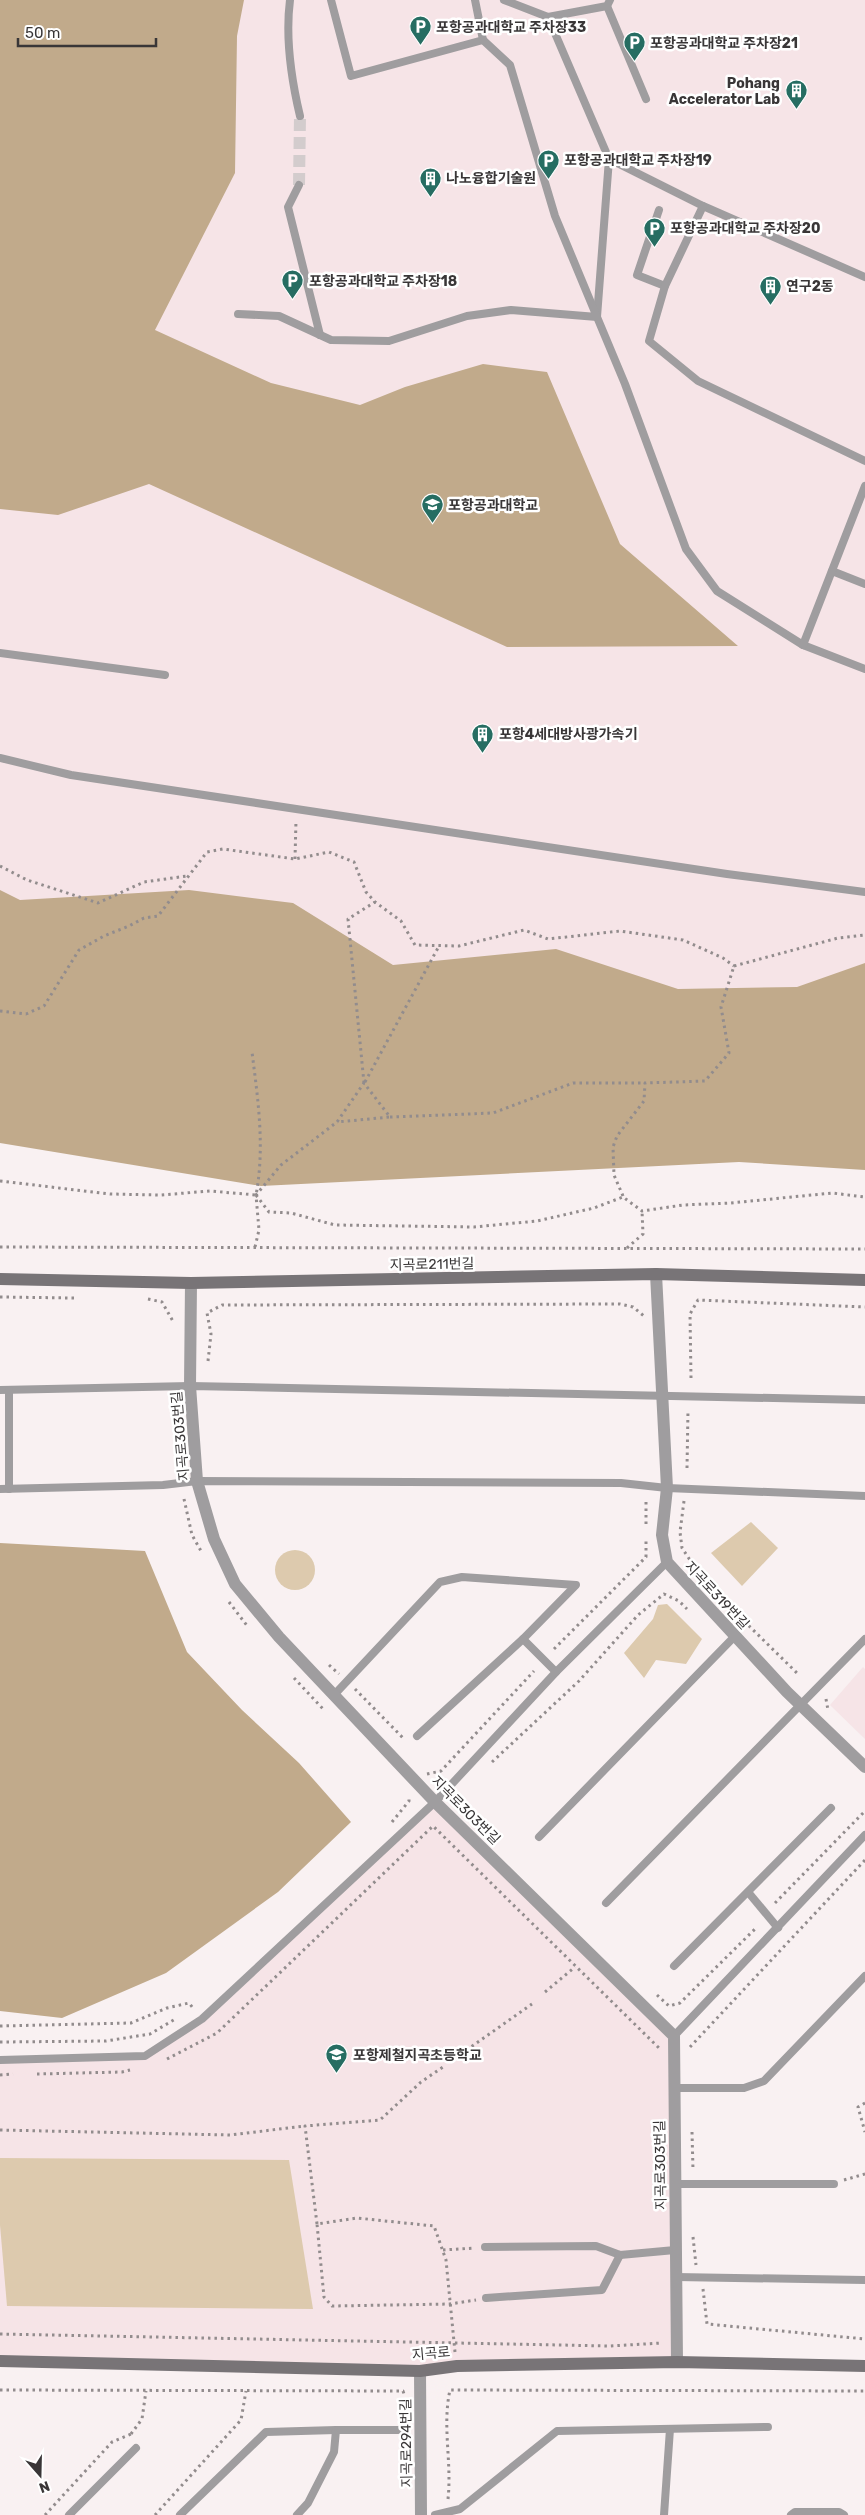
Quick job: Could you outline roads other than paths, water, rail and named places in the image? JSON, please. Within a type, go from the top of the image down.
[{"type":"main road","name":"지곡로211번길","points":[[0,1279],[191,1283],[656,1274],[865,1280]]},
{"type":"main road","name":"지곡로","points":[[0,2361],[420,2371],[457,2366],[677,2362],[865,2366]]},
{"type":"street","name":"지곡로319번길","points":[[656,1274],[664,1397],[667,1488],[662,1534],[667,1562],[801,1706],[865,1768]]},
{"type":"street","name":"지곡로303번길","points":[[191,1283],[190,1386],[197,1481],[214,1539],[235,1584],[279,1637],[435,1802],[674,2036],[677,2362]]},
{"type":"street","name":"지곡로294번길","points":[[420,2371],[422,2515]]},
{"type":"lane","points":[[290,0],[288,19],[291,79],[300,116]]},
{"type":"lane","points":[[331,0],[351,76],[483,40]]},
{"type":"lane","points":[[476,0],[483,40],[510,65],[555,216],[625,384],[686,549],[717,591],[804,645],[865,669]]},
{"type":"lane","points":[[504,0],[548,17],[608,3],[646,99]]},
{"type":"lane","points":[[548,17],[609,159],[597,317]]},
{"type":"lane","points":[[609,159],[703,206],[865,277]]},
{"type":"lane","points":[[299,185],[288,207],[320,335]]},
{"type":"lane","points":[[703,206],[664,286],[649,341],[698,381],[865,462]]},
{"type":"lane","points":[[659,210],[638,275],[664,286]]},
{"type":"lane","points":[[238,314],[279,316],[331,340],[389,341],[467,316],[511,310],[597,317]]},
{"type":"lane","points":[[804,645],[865,486]]},
{"type":"lane","points":[[832,571],[865,584]]},
{"type":"lane","points":[[0,653],[165,674]]},
{"type":"lane","points":[[0,758],[71,776],[727,874],[865,892]]},
{"type":"lane","points":[[0,1390],[190,1386],[865,1400]]},
{"type":"lane","points":[[9,1390],[9,1489]]},
{"type":"lane","points":[[0,1489],[163,1486],[197,1481],[620,1482],[667,1488],[865,1496]]},
{"type":"lane","points":[[0,2060],[144,2056],[202,2019],[435,1802],[556,1672],[667,1562]]},
{"type":"lane","points":[[334,1695],[440,1582],[462,1577],[576,1585],[523,1639],[417,1736]]},
{"type":"lane","points":[[539,1838],[735,1636]]},
{"type":"lane","points":[[523,1639],[556,1672]]},
{"type":"lane","points":[[606,1903],[865,1639]]},
{"type":"lane","points":[[674,1966],[831,1808]]},
{"type":"lane","points":[[674,2036],[865,1835]]},
{"type":"lane","points":[[748,1892],[778,1928]]},
{"type":"lane","points":[[674,2088],[744,2088],[764,2081],[865,1976]]},
{"type":"lane","points":[[675,2184],[834,2184]]},
{"type":"lane","points":[[485,2247],[596,2246],[620,2255],[675,2250]]},
{"type":"lane","points":[[486,2298],[602,2290],[620,2255]]},
{"type":"lane","points":[[676,2277],[865,2280]]},
{"type":"lane","points":[[435,2515],[460,2509],[557,2431],[768,2427]]},
{"type":"lane","points":[[664,2515],[670,2429]]},
{"type":"lane","points":[[297,2515],[308,2503],[334,2452],[336,2430]]},
{"type":"lane","points":[[180,2515],[266,2432],[398,2430]]},
{"type":"lane","points":[[70,2515],[136,2448]]},
{"type":"lane","points":[[792,2515],[795,2512],[839,2512],[844,2515]]},
{"type":"tunnel","points":[[299,185],[300,116]]},
{"type":"place","name":"포항공과대학교 주차장33","points":[[420,46]]},
{"type":"place","name":"포항공과대학교 주차장21","points":[[634,62]]},
{"type":"place","name":"Pohang Accelerator Lab","points":[[796,110]]},
{"type":"place","name":"포항공과대학교 주차장19","points":[[548,179]]},
{"type":"place","name":"나노융합기술원","points":[[430,197]]},
{"type":"place","name":"포항공과대학교 주차장20","points":[[654,247]]},
{"type":"place","name":"포항공과대학교 주차장18","points":[[293,300]]},
{"type":"place","name":"연구2동","points":[[770,305]]},
{"type":"place","name":"포항공과대학교","points":[[432,524]]},
{"type":"place","name":"포항4세대방사광가속기","points":[[483,753]]},
{"type":"place","name":"포항제철지곡초등학교","points":[[337,2074]]}]
